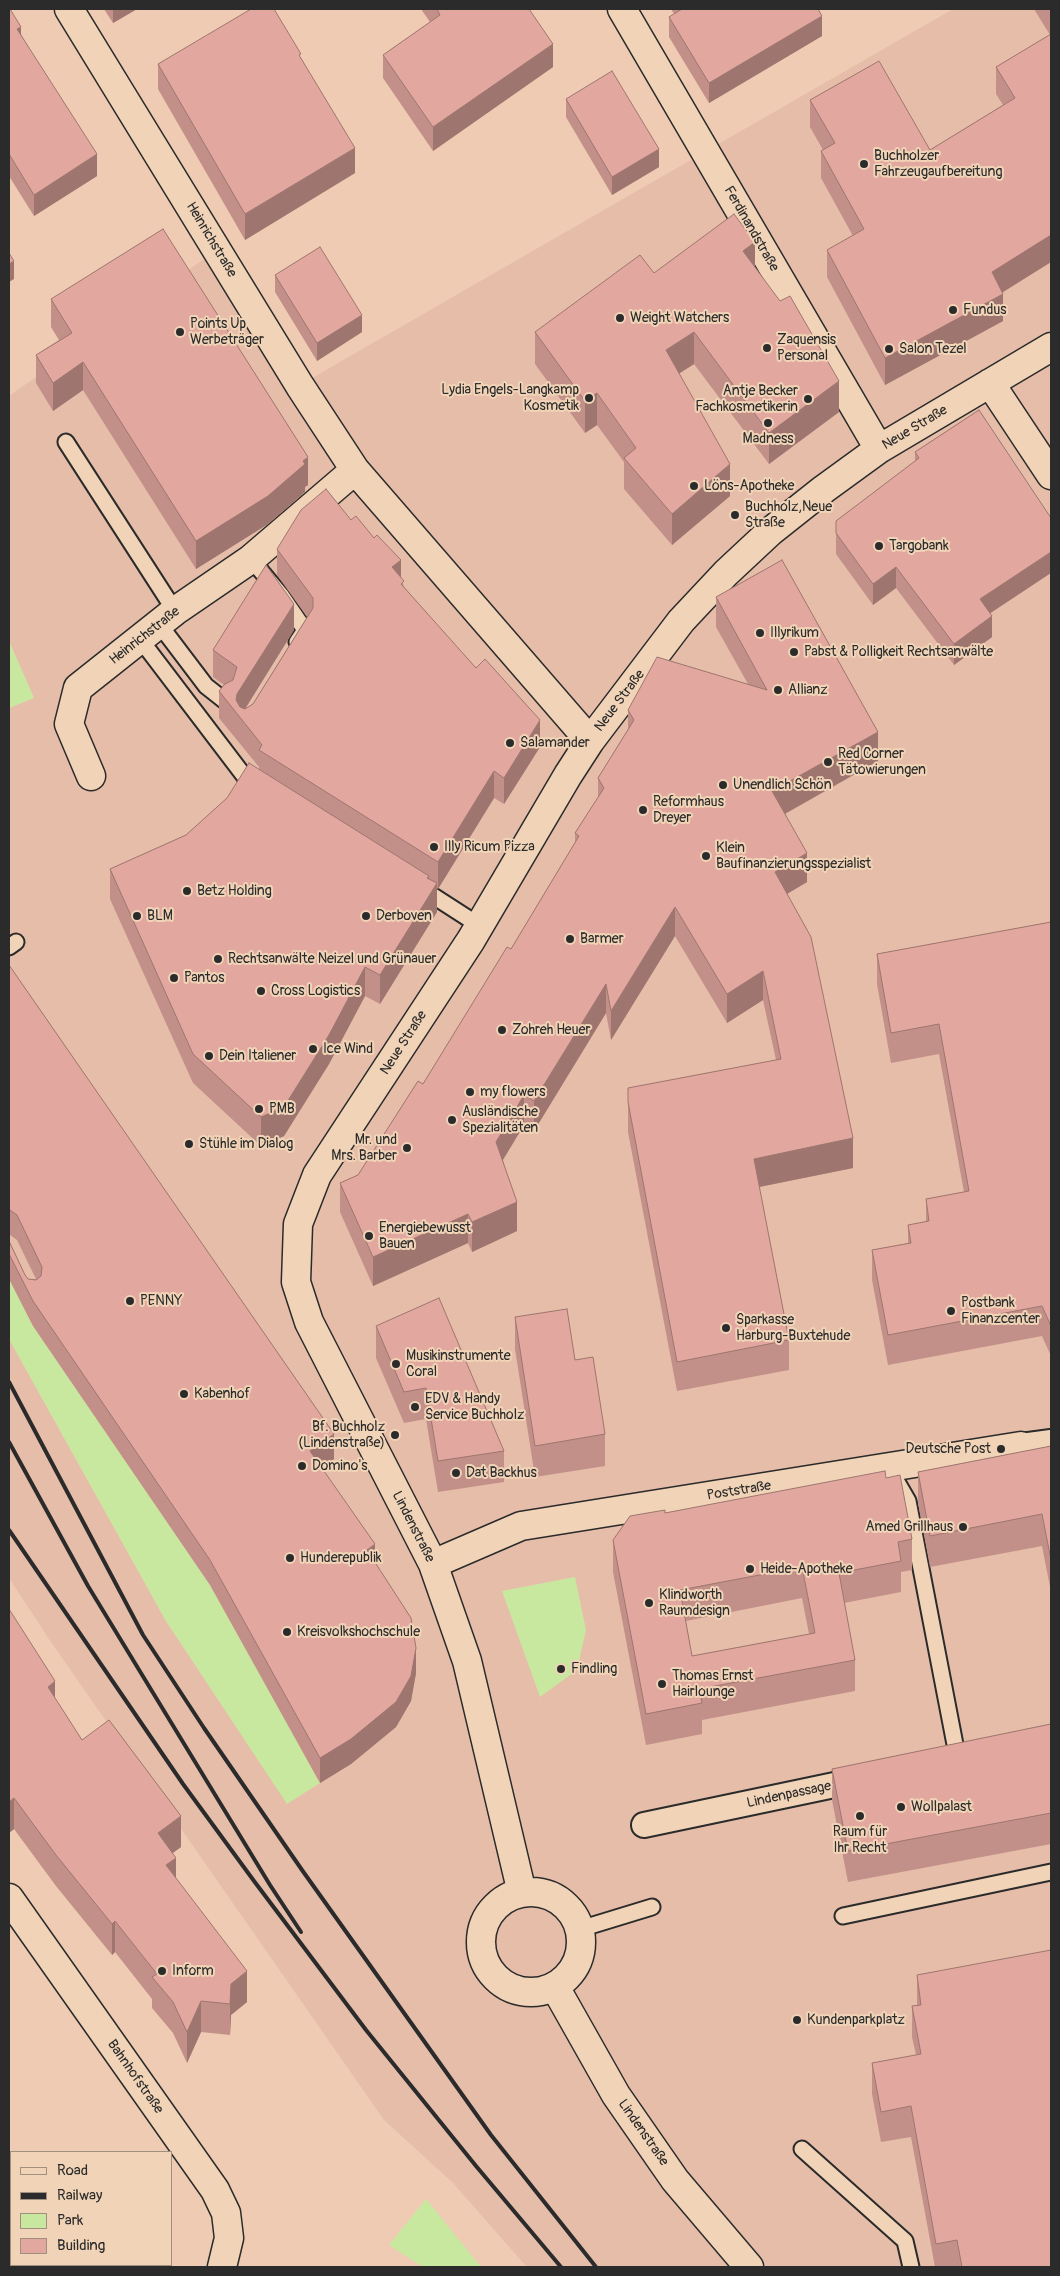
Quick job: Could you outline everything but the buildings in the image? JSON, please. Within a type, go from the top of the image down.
[{"type":"street","name":"Heinrichstraße","points":[[69,9],[300,386],[355,470],[590,741]]},
{"type":"street","name":"Ferdinandstraße","points":[[622,9],[879,450]]},
{"type":"street","name":"Neue Straße","points":[[318,1175],[480,926],[568,775],[590,741],[681,621],[726,573],[771,531],[824,489],[879,450],[1051,347]]},
{"type":"street","points":[[990,383],[1051,475]]},
{"type":"street","name":"Heinrichstraße","points":[[91,776],[69,724],[78,688],[158,625],[251,559],[355,470]]},
{"type":"street","name":"Lindenstraße","points":[[318,1175],[298,1224],[296,1282],[309,1322],[433,1564],[467,1661],[522,1892]]},
{"type":"street","name":"Poststraße","points":[[433,1564],[521,1526],[1051,1442]]},
{"type":"street","name":"Lindenpassage","points":[[644,1825],[880,1776]]},
{"type":"street","points":[[522,1892],[547,1894],[567,1907],[580,1928],[581,1951],[573,1972],[555,1987],[533,1993],[510,1988],[492,1974],[482,1952],[483,1926],[498,1904],[522,1892]]},
{"type":"street","name":"Bahnhofstraße","points":[[9,1898],[215,2190],[226,2213],[229,2238],[222,2267]]},
{"type":"street","name":"Lindenstraße","points":[[555,1987],[616,2095],[675,2180],[749,2267]]},
{"type":"lane","points":[[66,442],[158,625],[248,781],[273,796]]},
{"type":"lane","points":[[251,559],[281,595],[305,630],[290,654]]},
{"type":"lane","points":[[158,625],[206,686],[225,702]]},
{"type":"lane","points":[[406,879],[480,926]]},
{"type":"lane","points":[[889,1468],[908,1502],[957,1760]]},
{"type":"lane","points":[[843,1916],[1051,1872]]},
{"type":"lane","points":[[580,1928],[652,1907]]},
{"type":"lane","points":[[802,2148],[905,2241],[911,2267]]},
{"type":"shaded area","points":[[953,9],[1051,9],[1051,2267],[527,2267],[452,2182],[384,2120],[51,1642],[9,1578],[9,1339],[166,1621],[287,1803],[320,1783],[33,1326],[9,1279],[9,708],[33,697],[9,641],[9,396],[217,250],[300,385]]},
{"type":"green space","points":[[9,641],[34,698],[9,708]]},
{"type":"green space","points":[[9,1279],[33,1326],[210,1585],[320,1783],[287,1804],[166,1621],[9,1339]]},
{"type":"green space","points":[[575,1577],[586,1630],[577,1670],[540,1697],[502,1591]]},
{"type":"green space","points":[[426,2199],[481,2267],[423,2267],[389,2245]]},
{"type":"railway","points":[[9,1382],[143,1635],[204,1728],[302,1870],[491,2135],[596,2267]]},
{"type":"railway","points":[[9,1442],[88,1586],[270,1885],[301,1932]]},
{"type":"railway","points":[[9,1530],[183,1784],[254,1881],[366,2030],[561,2267]]},
{"type":"place","name":"Buchholzer Fahrzeugaufbereitung","points":[[864,164]]},
{"type":"place","name":"Fundus","points":[[953,310]]},
{"type":"place","name":"Weight Watchers","points":[[620,318]]},
{"type":"place","name":"Points Up Werbeträger","points":[[180,332]]},
{"type":"place","name":"Zaquensis Personal","points":[[767,348]]},
{"type":"place","name":"Salon Tezel","points":[[889,349]]},
{"type":"place","name":"Lydia Engels-Langkamp Kosmetik","points":[[589,398]]},
{"type":"place","name":"Antje Becker Fachkosmetikerin","points":[[808,399]]},
{"type":"place","name":"Madness","points":[[768,423]]},
{"type":"place","name":"Löns-Apotheke","points":[[694,486]]},
{"type":"place","name":"Buchholz,Neue Straße","points":[[735,515]]},
{"type":"place","name":"Targobank","points":[[879,546]]},
{"type":"place","name":"Illyrikum","points":[[760,633]]},
{"type":"place","name":"Pabst & Polligkeit Rechtsanwälte","points":[[794,652]]},
{"type":"place","name":"Allianz","points":[[778,690]]},
{"type":"place","name":"Salamander","points":[[510,743]]},
{"type":"place","name":"Red Corner Tätowierungen","points":[[828,762]]},
{"type":"place","name":"Unendlich Schön","points":[[723,785]]},
{"type":"place","name":"Reformhaus Dreyer","points":[[643,810]]},
{"type":"place","name":"Illy Ricum Pizza","points":[[434,847]]},
{"type":"place","name":"Klein Baufinanzierungsspezialist","points":[[706,856]]},
{"type":"place","name":"Betz Holding","points":[[187,891]]},
{"type":"place","name":"BLM","points":[[137,916]]},
{"type":"place","name":"Derboven","points":[[366,916]]},
{"type":"place","name":"Barmer","points":[[570,939]]},
{"type":"place","name":"Rechtsanwälte Neizel und Grünauer","points":[[218,959]]},
{"type":"place","name":"Pantos","points":[[174,978]]},
{"type":"place","name":"Cross Logistics","points":[[261,991]]},
{"type":"place","name":"Zohreh Heuer","points":[[502,1030]]},
{"type":"place","name":"Ice Wind","points":[[313,1049]]},
{"type":"place","name":"Dein Italiener","points":[[209,1056]]},
{"type":"place","name":"my flowers","points":[[470,1092]]},
{"type":"place","name":"PMB","points":[[259,1109]]},
{"type":"place","name":"Ausländische Spezialitäten","points":[[452,1120]]},
{"type":"place","name":"Stühle im Dialog","points":[[189,1144]]},
{"type":"place","name":"Mr. und Mrs. Barber","points":[[407,1148]]},
{"type":"place","name":"Energiebewusst Bauen","points":[[369,1236]]},
{"type":"place","name":"PENNY","points":[[130,1301]]},
{"type":"place","name":"Postbank Finanzcenter","points":[[951,1311]]},
{"type":"place","name":"Sparkasse Harburg-Buxtehude","points":[[726,1328]]},
{"type":"place","name":"Musikinstrumente Coral","points":[[396,1364]]},
{"type":"place","name":"Kabenhof","points":[[184,1394]]},
{"type":"place","name":"EDV & Handy Service Buchholz","points":[[415,1407]]},
{"type":"place","name":"Bf. Buchholz (Lindenstraße)","points":[[395,1435]]},
{"type":"place","name":"Deutsche Post","points":[[1001,1449]]},
{"type":"place","name":"Domino's","points":[[302,1466]]},
{"type":"place","name":"Dat Backhus","points":[[456,1473]]},
{"type":"place","name":"Amed Grillhaus","points":[[963,1527]]},
{"type":"place","name":"Hunderepublik","points":[[290,1558]]},
{"type":"place","name":"Heide-Apotheke","points":[[750,1569]]},
{"type":"place","name":"Klindworth Raumdesign","points":[[649,1603]]},
{"type":"place","name":"Kreisvolkshochschule","points":[[287,1632]]},
{"type":"place","name":"Findling","points":[[561,1669]]},
{"type":"place","name":"Thomas Ernst Hairlounge","points":[[662,1684]]},
{"type":"place","name":"Wollpalast","points":[[901,1807]]},
{"type":"place","name":"Raum für Ihr Recht","points":[[860,1816]]},
{"type":"place","name":"Inform","points":[[162,1971]]},
{"type":"place","name":"Kundenparkplatz","points":[[797,2020]]}]
